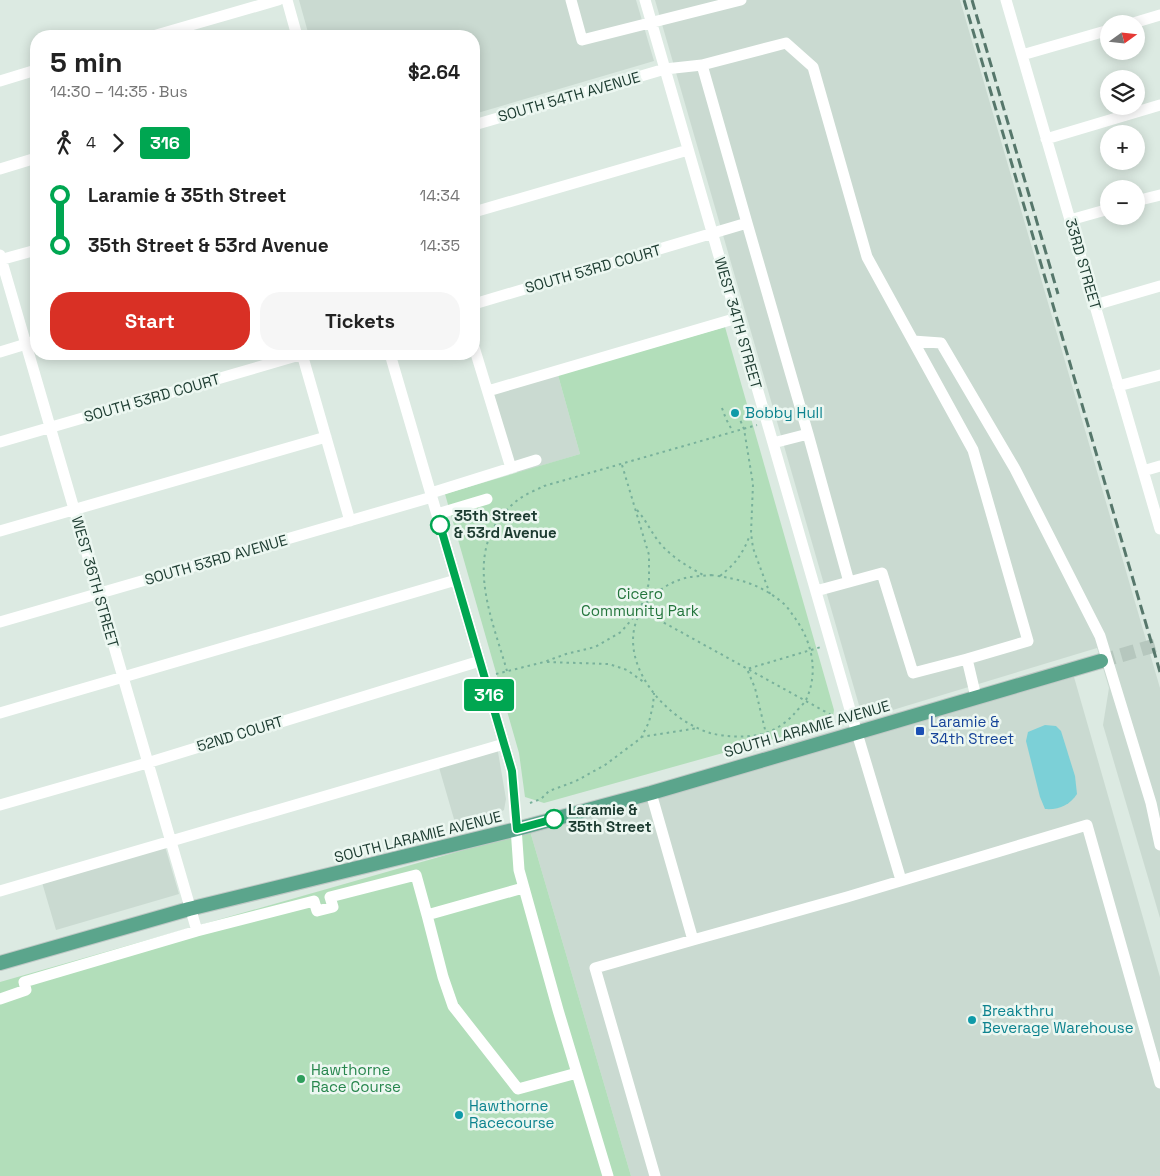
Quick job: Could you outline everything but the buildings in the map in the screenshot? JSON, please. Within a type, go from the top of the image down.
[{"type":"main road","name":"SOUTH LARAMIE AVENUE","points":[[0,963],[189,909],[517,829],[652,793],[1101,661]]},
{"type":"street","points":[[174,30],[278,0]]},
{"type":"street","points":[[287,0],[296,30]]},
{"type":"street","points":[[571,0],[582,40],[741,0]]},
{"type":"street","name":"WEST 34TH STREET","points":[[645,0],[856,732],[902,880]]},
{"type":"street","name":"33RD STREET","points":[[1006,0],[1160,529]]},
{"type":"street","points":[[1145,20],[1160,15]]},
{"type":"street","points":[[1022,55],[1100,33]]},
{"type":"street","name":"SOUTH 54TH AVENUE","points":[[480,123],[665,69],[702,65],[786,43],[812,67],[867,257],[913,341]]},
{"type":"street","points":[[702,65],[849,582]]},
{"type":"street","points":[[0,81],[30,72]]},
{"type":"street","points":[[1046,139],[1160,106]]},
{"type":"street","points":[[480,210],[688,150]]},
{"type":"street","points":[[0,169],[30,160]]},
{"type":"street","points":[[1145,198],[1160,194]]},
{"type":"street","points":[[1070,220],[1100,212]]},
{"type":"street","name":"SOUTH 53RD COURT","points":[[480,302],[747,223]]},
{"type":"street","points":[[0,258],[30,251]]},
{"type":"street","name":"WEST 36TH STREET","points":[[0,258],[30,340]]},
{"type":"street","points":[[1095,305],[1160,286]]},
{"type":"street","points":[[488,392],[737,318]]},
{"type":"street","points":[[816,591],[882,573],[913,673],[1028,641],[973,450],[913,341]]},
{"type":"street","points":[[913,341],[941,343],[1015,469],[1100,636],[1151,804],[1160,845]]},
{"type":"street","points":[[0,352],[30,343]]},
{"type":"street","name":"WEST 36TH STREET","points":[[35,360],[50,427],[197,932]]},
{"type":"street","name":"SOUTH 53RD COURT","points":[[0,442],[282,360]]},
{"type":"street","points":[[305,360],[350,521]]},
{"type":"street","points":[[392,360],[512,771],[519,870],[558,1010],[608,1176]]},
{"type":"street","points":[[478,360],[511,468]]},
{"type":"street","points":[[1118,386],[1160,375]]},
{"type":"street","points":[[773,443],[808,434]]},
{"type":"street","points":[[0,531],[326,437]]},
{"type":"street","name":"SOUTH 53RD AVENUE","points":[[0,622],[350,521],[536,460]]},
{"type":"street","points":[[1143,471],[1160,466]]},
{"type":"street","points":[[437,514],[487,499]]},
{"type":"street","points":[[0,713],[456,580]]},
{"type":"street","points":[[967,659],[976,698]]},
{"type":"street","name":"52ND COURT","points":[[0,805],[147,763],[480,661]]},
{"type":"street","points":[[0,891],[504,744]]},
{"type":"street","points":[[652,793],[693,940]]},
{"type":"street","points":[[655,1176],[595,968],[1087,826],[1160,1083]]},
{"type":"street","points":[[0,999],[26,990],[24,982],[197,932],[314,901],[317,911],[333,906],[330,897],[416,875],[443,977],[454,1006],[518,1089],[577,1073]]},
{"type":"street","points":[[427,915],[524,888]]},
{"type":"path","points":[[722,408],[733,432]]},
{"type":"path","points":[[724,413],[734,416],[738,415],[744,429],[753,484],[751,533],[758,564],[770,594]]},
{"type":"path","points":[[507,671],[485,592],[483,566],[488,540],[492,532],[501,517],[520,498],[544,486],[757,425]]},
{"type":"path","points":[[496,674],[595,647],[621,632],[640,609],[660,589],[685,578],[720,576],[734,578],[759,586],[785,605],[801,626],[812,650],[813,675],[806,701],[786,722],[765,732],[737,736],[710,733],[685,722],[663,704],[647,684],[634,660],[632,635],[640,609],[649,583],[649,555],[622,464]]},
{"type":"path","points":[[635,508],[646,519],[659,542],[678,560],[704,576]]},
{"type":"path","points":[[720,576],[734,564],[744,551],[751,533]]},
{"type":"path","points":[[640,609],[834,716]]},
{"type":"path","points":[[747,668],[821,647]]},
{"type":"path","points":[[544,662],[609,664],[627,670],[647,684]]},
{"type":"path","points":[[747,668],[755,688],[768,742]]},
{"type":"path","points":[[530,803],[542,799],[549,792],[576,781],[605,765],[641,738],[649,722],[654,693]]},
{"type":"path","points":[[641,738],[699,728]]},
{"type":"shaded area","points":[[299,0],[636,0],[654,61],[480,112],[480,30],[307,30]]},
{"type":"shaded area","points":[[655,0],[960,0],[1160,688],[1160,918],[1103,725],[1109,688],[1097,648],[863,719]]},
{"type":"shaded area","points":[[558,375],[580,454],[517,473],[493,392]]},
{"type":"shaded area","points":[[1074,677],[1160,977],[1160,1176],[631,1176],[530,831]]},
{"type":"shaded area","points":[[497,746],[506,799],[504,810],[495,815],[456,826],[438,764]]},
{"type":"shaded area","points":[[164,843],[179,894],[56,930],[41,879]]},
{"type":"green space","name":"Cicero Community Park","points":[[725,327],[834,710],[833,717],[827,724],[544,803],[525,797],[519,753],[445,494],[580,454],[558,375]]},
{"type":"green space","name":"Hawthorne Race Course","points":[[530,831],[631,1176],[0,1176],[0,982]]},
{"type":"water","points":[[1045,725],[1056,726],[1061,731],[1075,776],[1077,794],[1067,804],[1059,808],[1045,809],[1040,797],[1026,741],[1028,732]]},
{"type":"tunnel","points":[[1101,661],[1160,644]]},
{"type":"railway","points":[[964,0],[1160,672]]},
{"type":"railway","points":[[972,0],[1058,294]]},
{"type":"bus line","name":"316","points":[[440,525],[512,771],[517,829],[554,819]]},
{"type":"place","name":"Bobby Hull","points":[[735,413]]},
{"type":"place","name":"35th Street & 53rd Avenue","points":[[440,525]]},
{"type":"place","name":"Laramie & 34th Street","points":[[920,731]]},
{"type":"place","name":"Laramie & 35th Street","points":[[554,819]]},
{"type":"place","name":"Breakthru Beverage Warehouse","points":[[972,1020]]},
{"type":"place","name":"Hawthorne Race Course","points":[[301,1079]]},
{"type":"place","name":"Hawthorne Racecourse","points":[[459,1115]]}]
